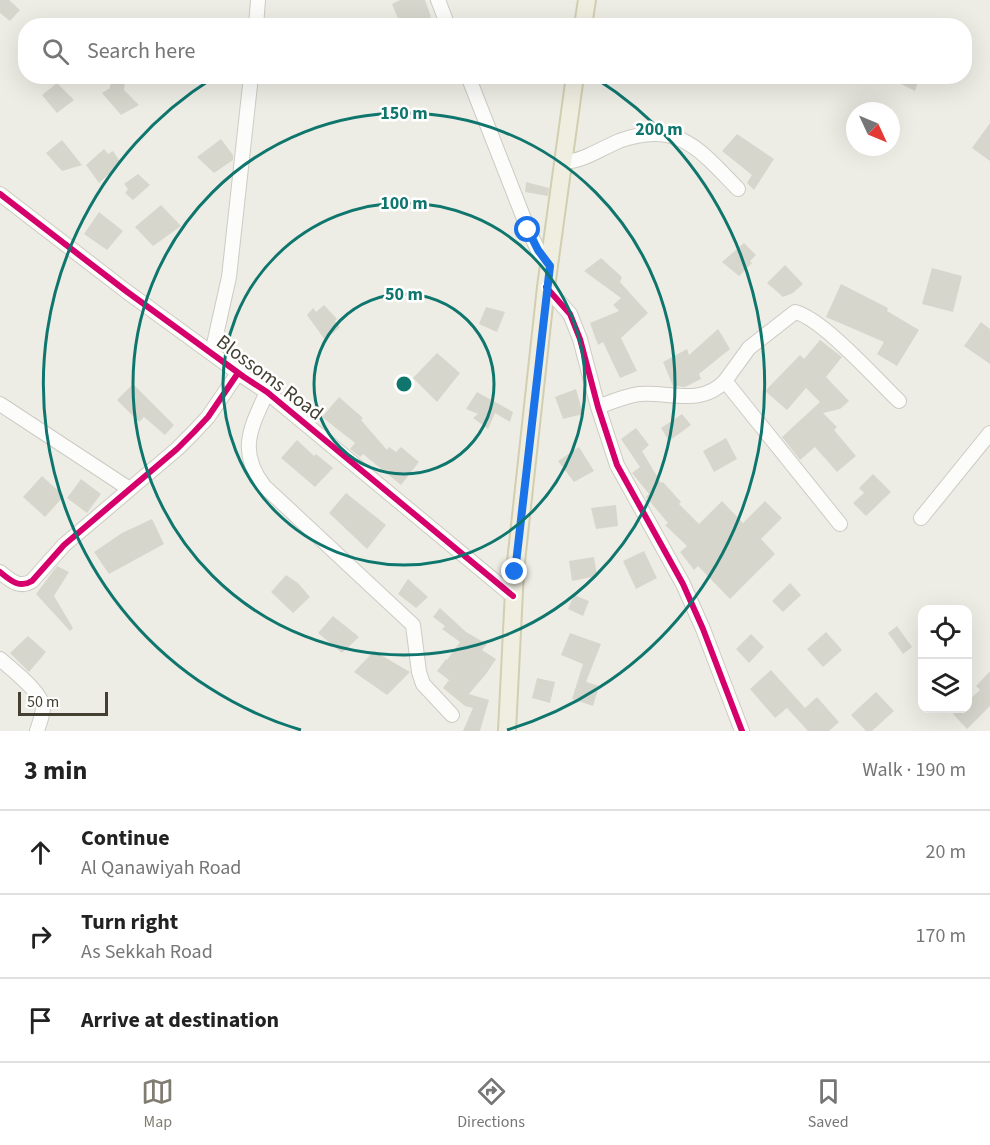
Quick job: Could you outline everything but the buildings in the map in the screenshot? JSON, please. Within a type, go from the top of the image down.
[{"type":"main road","points":[[584,18],[587,0]]},
{"type":"main road","points":[[507,731],[513,596],[546,287],[574,84]]},
{"type":"street","points":[[257,18],[258,0]]},
{"type":"street","points":[[438,0],[445,18]]},
{"type":"street","points":[[212,353],[229,277],[250,84]]},
{"type":"street","points":[[471,84],[528,230],[538,250],[550,266]]},
{"type":"street","points":[[563,162],[587,157],[619,141],[639,135],[675,136],[697,147],[738,189]]},
{"type":"street","name":"Blossoms Road","points":[[0,194],[126,291],[267,392],[513,596]]},
{"type":"street","points":[[546,287],[570,315],[580,339],[598,407],[617,465],[682,584],[703,629],[742,731]]},
{"type":"street","points":[[598,407],[640,394],[688,397],[701,396],[719,388],[749,348],[795,312],[802,313],[819,323],[899,401]]},
{"type":"street","points":[[0,572],[13,582],[20,584],[26,585],[32,581],[64,545],[128,488],[177,449],[208,417],[238,373]]},
{"type":"street","points":[[725,381],[840,524]]},
{"type":"street","points":[[267,392],[250,430],[250,454],[255,474],[264,486],[413,625],[419,672],[423,684],[452,715]]},
{"type":"street","points":[[0,405],[128,488]]},
{"type":"street","points":[[921,518],[990,433]]},
{"type":"street","points":[[0,659],[30,686],[40,699],[43,706],[37,731]]},
{"type":"cycle path","points":[[0,194],[126,291],[267,392],[513,596]]},
{"type":"cycle path","points":[[546,287],[570,314],[580,339],[598,407],[617,465],[683,584],[742,731]]},
{"type":"cycle path","points":[[0,572],[19,584],[32,581],[64,545],[194,432],[208,417],[238,373]]},
{"type":"route","points":[[515,572],[550,266],[538,250],[528,230]]}]
